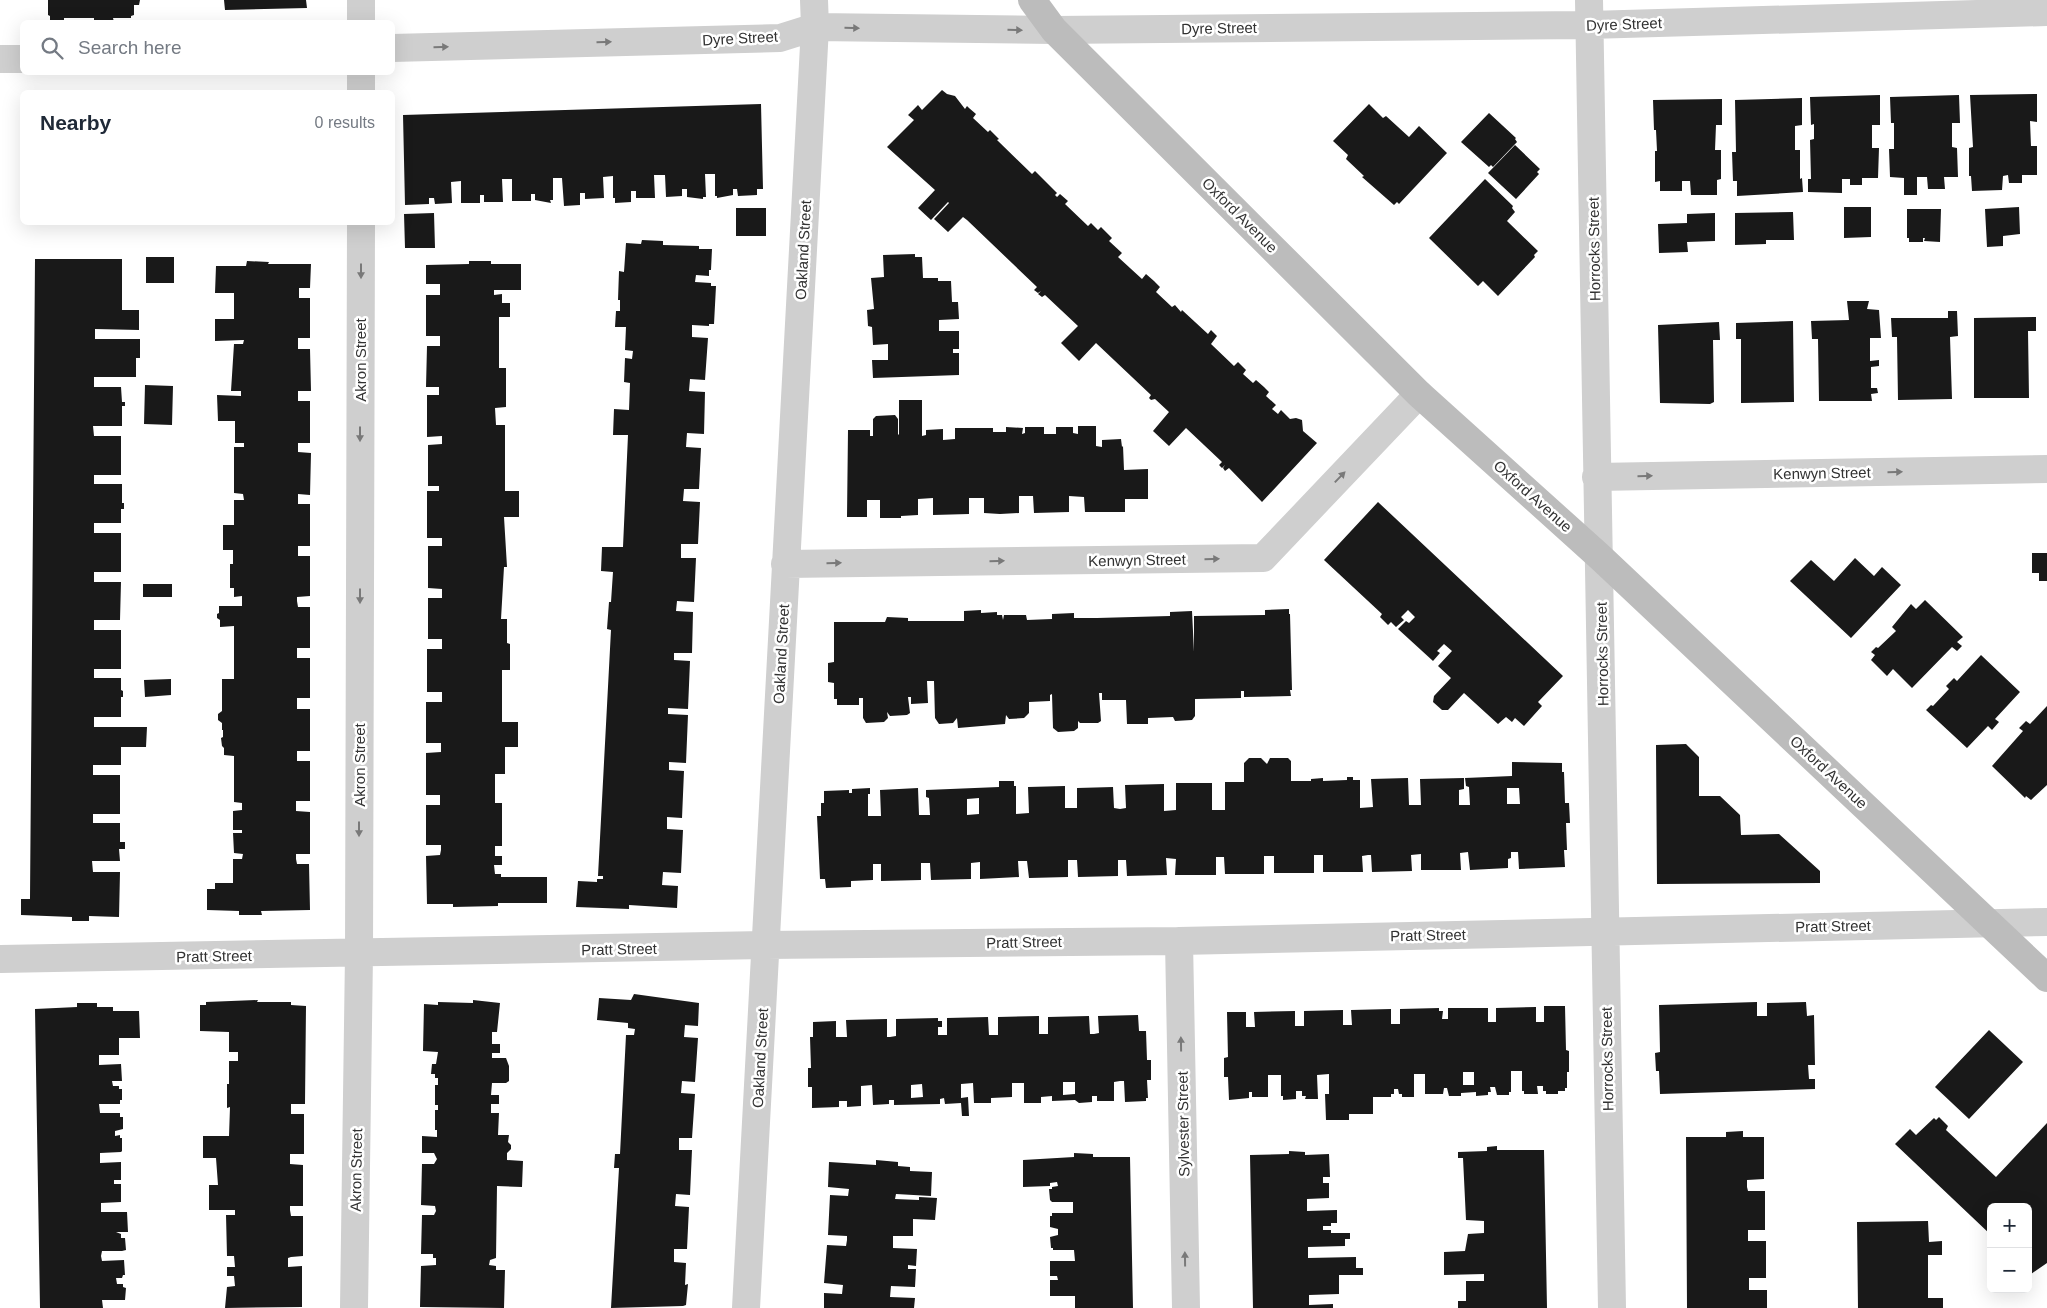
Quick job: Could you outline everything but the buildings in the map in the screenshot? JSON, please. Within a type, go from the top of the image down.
[{"type":"street","points":[[361,0],[361,20]]},
{"type":"street","name":"Oakland Street","points":[[746,1308],[815,27],[814,0]]},
{"type":"street","name":"Oxford Avenue","points":[[1032,0],[1054,30],[1420,394],[1600,557],[2047,978]]},
{"type":"street","name":"Dyre Street","points":[[395,48],[780,38],[815,27],[1054,30],[1589,12],[2047,12]]},
{"type":"street","name":"Horrocks Street","points":[[1589,12],[1595,265],[1596,477],[1600,557],[1612,1308]]},
{"type":"street","points":[[0,60],[20,59]]},
{"type":"street","points":[[361,75],[361,90]]},
{"type":"street","name":"Akron Street","points":[[354,1308],[358,954],[361,225]]},
{"type":"street","name":"Kenwyn Street","points":[[785,564],[1263,558],[1420,394]]},
{"type":"street","name":"Kenwyn Street","points":[[1596,477],[2047,469]]},
{"type":"street","name":"Pratt Street","points":[[0,959],[358,954],[766,945],[1179,940],[2047,922]]},
{"type":"street","name":"Sylvester Street","points":[[1179,940],[1186,1308]]}]
